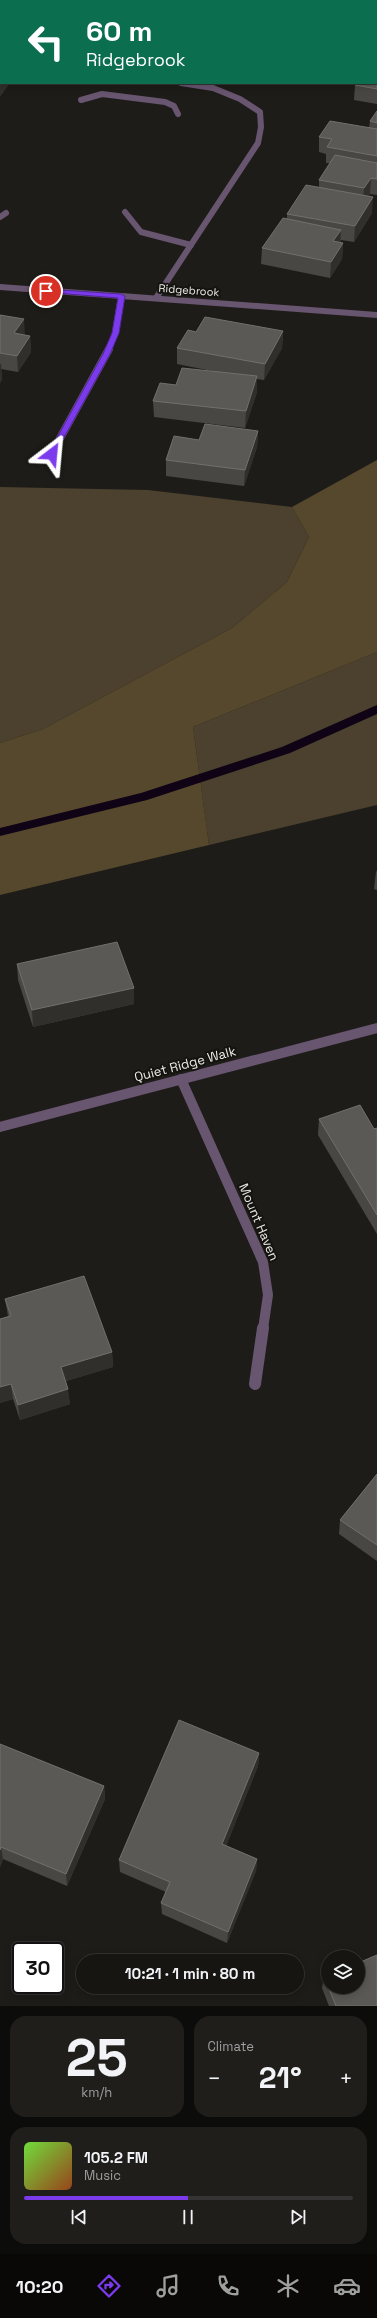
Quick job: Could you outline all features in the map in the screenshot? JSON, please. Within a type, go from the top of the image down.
[{"type":"street","points":[[187,84],[214,88]]},
{"type":"street","points":[[156,298],[258,143],[261,128],[260,112],[240,99],[202,84]]},
{"type":"street","points":[[81,100],[102,94],[165,102],[174,106],[178,114]]},
{"type":"street","points":[[125,212],[141,232],[191,245]]},
{"type":"street","points":[[0,218],[6,213]]},
{"type":"street","name":"Ridgebrook","points":[[0,287],[377,315]]},
{"type":"street","points":[[52,454],[116,333],[121,296]]},
{"type":"street","name":"Quiet Ridge Walk","points":[[0,1126],[377,1028]]},
{"type":"street","name":"Mount Haven","points":[[181,1079],[263,1262],[268,1295],[255,1384]]},
{"type":"shaded area","points":[[377,460],[377,652],[193,727],[209,845],[0,895],[0,743],[43,729],[232,628],[287,582],[309,537],[292,507]]},
{"type":"shaded area","points":[[0,487],[148,490],[292,507],[309,537],[287,582],[232,628],[43,729],[0,743]]},
{"type":"shaded area","points":[[377,652],[377,805],[209,845],[193,727]]},
{"type":"building","points":[[377,84],[377,89],[355,85]]},
{"type":"building","points":[[377,111],[377,123],[370,121]]},
{"type":"building","points":[[330,121],[377,129],[377,156],[327,147],[332,139],[319,137]]},
{"type":"building","points":[[335,155],[377,163],[377,179],[371,178],[364,188],[319,180]]},
{"type":"building","points":[[306,185],[373,197],[355,226],[287,214]]},
{"type":"building","points":[[283,218],[341,230],[333,241],[343,243],[331,262],[262,248]]},
{"type":"building","points":[[0,315],[24,319],[14,333],[30,336],[17,356],[0,353]]},
{"type":"building","points":[[205,317],[283,331],[265,364],[177,348],[188,330],[196,332]]},
{"type":"building","points":[[182,368],[257,376],[246,411],[153,401],[160,383],[176,385]]},
{"type":"building","points":[[205,424],[258,431],[245,470],[166,460],[174,436],[199,440]]},
{"type":"building","points":[[117,942],[134,988],[32,1010],[17,964]]},
{"type":"building","points":[[360,1105],[374,1129],[377,1128],[377,1215],[319,1119]]},
{"type":"building","points":[[84,1276],[112,1352],[61,1367],[68,1389],[18,1405],[11,1384],[0,1387],[0,1319],[11,1316],[5,1299]]},
{"type":"building","points":[[377,1474],[377,1545],[340,1520]]},
{"type":"building","points":[[179,1720],[259,1753],[222,1844],[257,1859],[228,1932],[161,1903],[170,1882],[119,1860]]},
{"type":"building","points":[[0,1744],[104,1786],[66,1874],[1,1847],[0,1850]]},
{"type":"building","points":[[377,1955],[377,2006],[336,2006],[331,1994],[365,1994],[365,1960]]},
{"type":"waterway","points":[[0,832],[143,797],[286,750],[377,709]]},
{"type":"route","points":[[46,291],[121,296],[116,333],[52,454]]}]
